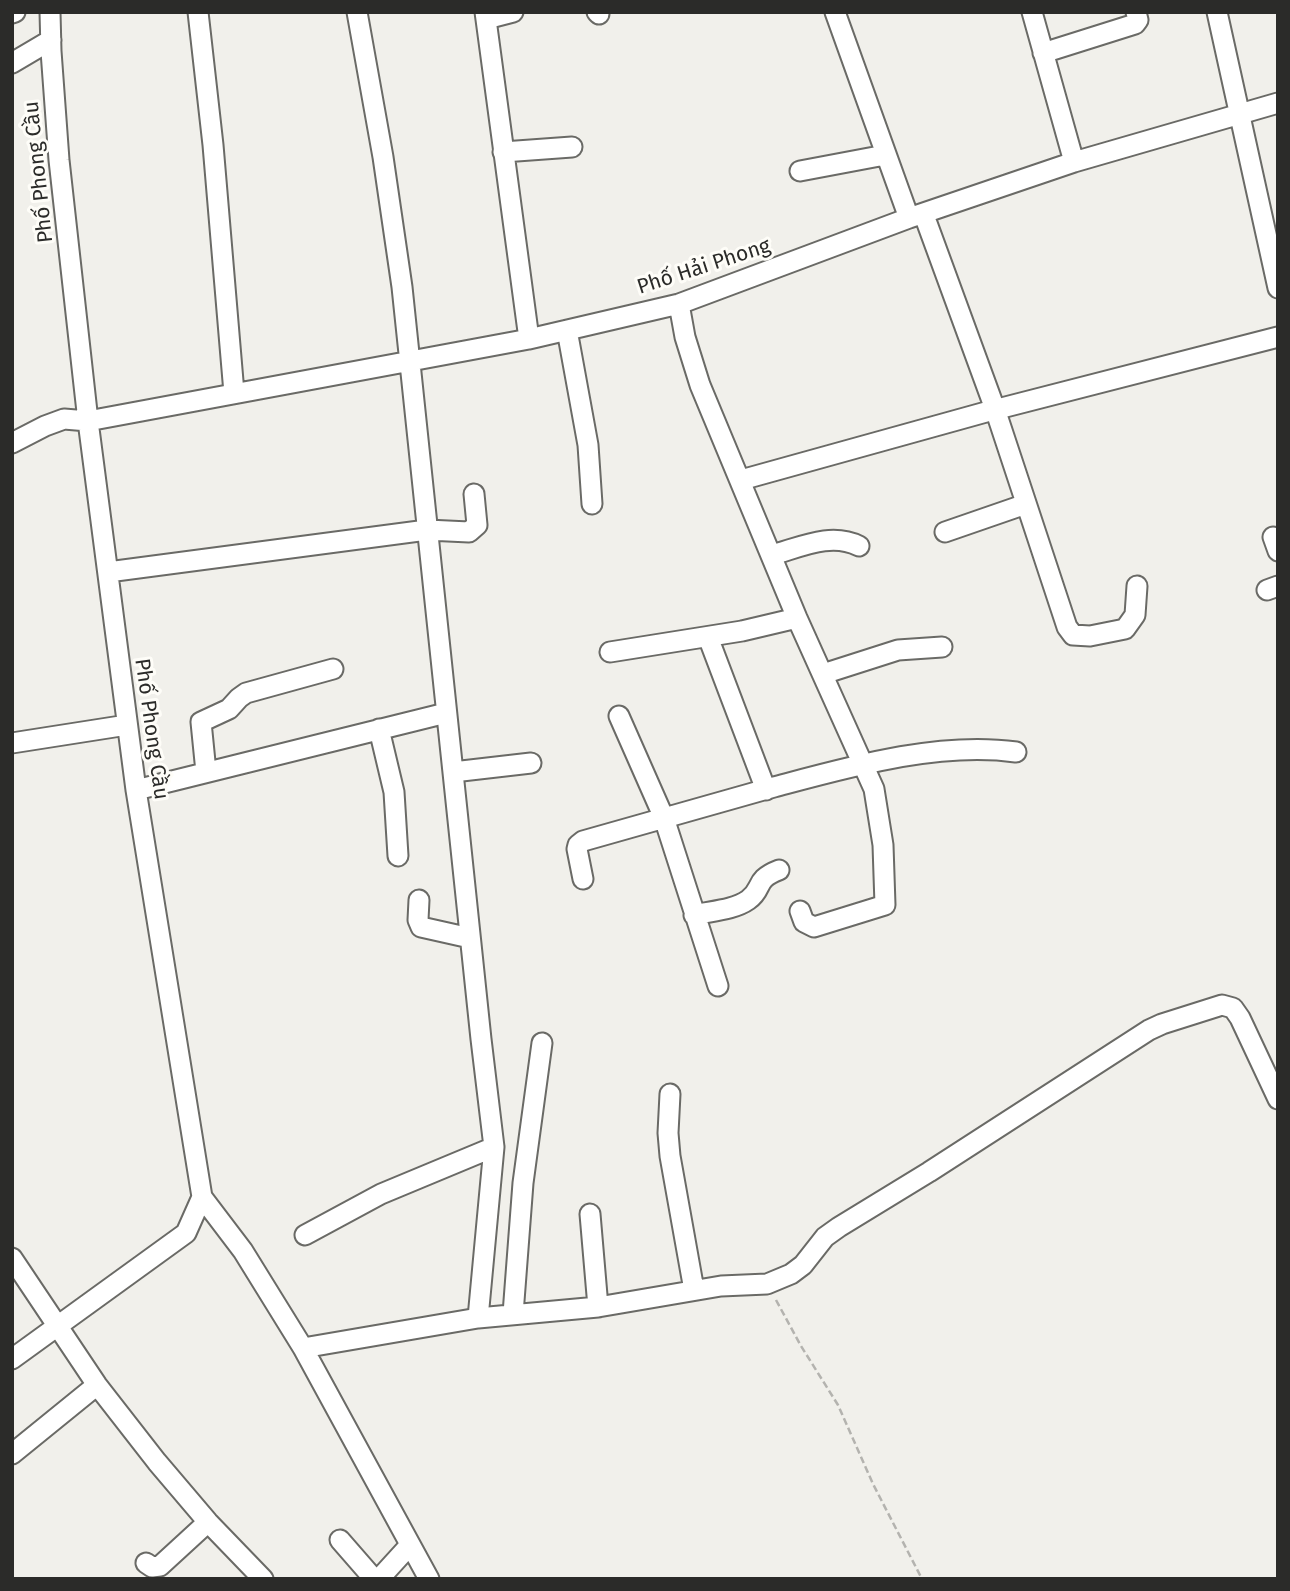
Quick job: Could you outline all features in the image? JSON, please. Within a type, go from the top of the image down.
[{"type":"street","name":"Phố Phong Cầu","points":[[50,12],[59,160],[88,421],[136,790],[202,1197]]},
{"type":"street","points":[[198,12],[213,145],[234,393]]},
{"type":"street","points":[[357,12],[385,170],[402,287],[408,363],[494,1147],[496,1316]]},
{"type":"street","points":[[513,12],[485,16],[529,340]]},
{"type":"street","points":[[835,12],[885,155],[917,216],[995,410],[1073,635],[1090,636],[1125,629],[1135,615],[1137,586]]},
{"type":"street","points":[[1032,12],[1074,162]]},
{"type":"street","points":[[1043,53],[1135,24],[1138,20],[1136,12]]},
{"type":"street","points":[[1217,12],[1278,288]]},
{"type":"street","points":[[12,63],[51,40]]},
{"type":"street","name":"Phố Hải Phong","points":[[12,443],[64,419],[88,421],[408,363],[529,340],[674,305],[1074,162],[1278,103]]},
{"type":"street","points":[[503,152],[572,146]]},
{"type":"street","points":[[800,171],[885,155]]},
{"type":"street","points":[[674,305],[700,385],[797,618],[864,763],[874,789],[879,813],[885,869],[885,905],[814,927],[804,922],[800,911]]},
{"type":"street","points":[[567,330],[588,445],[592,504]]},
{"type":"street","points":[[741,480],[995,410],[1278,337]]},
{"type":"street","points":[[108,572],[427,530],[469,532],[477,526],[474,494]]},
{"type":"street","points":[[945,532],[1027,504]]},
{"type":"street","points":[[772,555],[834,538],[859,546]]},
{"type":"street","points":[[610,652],[708,637],[797,618]]},
{"type":"street","points":[[708,637],[766,789]]},
{"type":"street","points":[[823,674],[898,650],[942,647]]},
{"type":"street","points":[[206,772],[201,722],[229,709],[246,694],[333,669]]},
{"type":"street","points":[[136,790],[446,713]]},
{"type":"street","points":[[619,716],[664,818],[718,986]]},
{"type":"street","points":[[12,743],[127,725]]},
{"type":"street","points":[[379,729],[394,792],[398,856]]},
{"type":"street","points":[[583,879],[578,845],[664,818],[864,763],[965,750],[1016,752]]},
{"type":"street","points":[[453,772],[531,762]]},
{"type":"street","points":[[694,915],[748,900],[766,875],[779,870]]},
{"type":"street","points":[[419,900],[418,920],[421,927],[470,938]]},
{"type":"street","points":[[303,1348],[496,1316],[598,1307],[721,1286],[767,1284],[803,1265],[825,1237],[839,1227],[1162,1024],[1222,1005],[1233,1008],[1278,1099]]},
{"type":"street","points":[[496,1316],[523,1184],[542,1043]]},
{"type":"street","points":[[670,1094],[670,1156],[694,1290]]},
{"type":"street","points":[[305,1235],[381,1194],[494,1147]]},
{"type":"street","points":[[12,1359],[186,1233],[202,1197],[243,1251],[303,1348],[421,1565],[376,1579],[340,1540]]},
{"type":"street","points":[[590,1214],[598,1307]]},
{"type":"street","points":[[12,1258],[97,1385],[208,1522],[262,1579]]},
{"type":"street","points":[[12,1454],[97,1385]]},
{"type":"street","points":[[146,1563],[152,1567],[160,1566],[208,1522]]},
{"type":"path","points":[[767,1284],[838,1405],[873,1484],[922,1579]]}]
